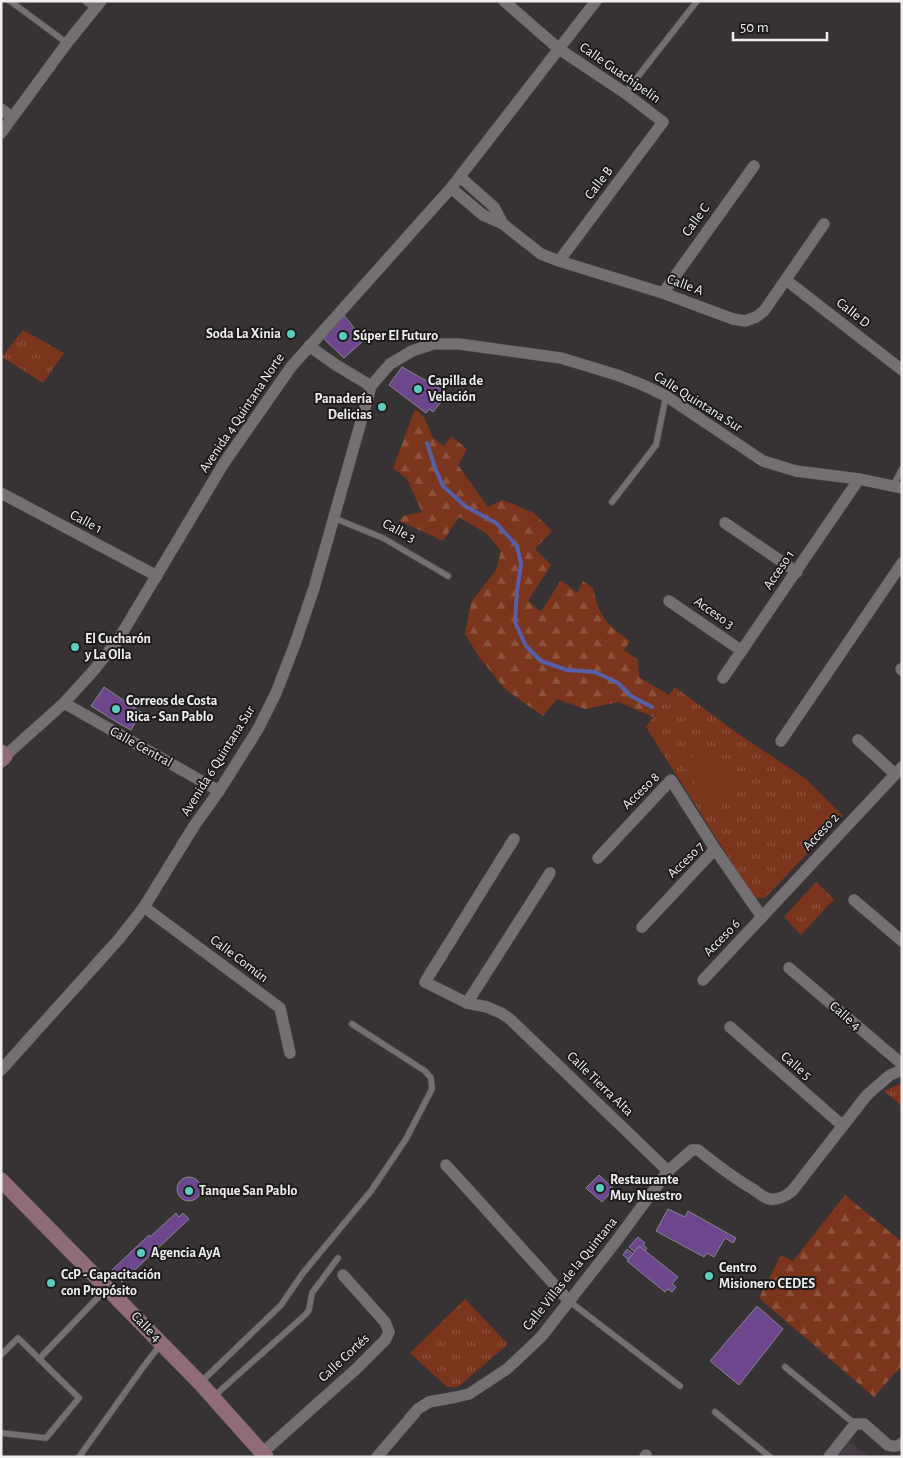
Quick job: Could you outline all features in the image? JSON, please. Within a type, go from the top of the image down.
[{"type":"main road","name":"Calle 4","points":[[1,1180],[162,1343],[264,1455]]},
{"type":"street","name":"Calle Guachipelín","points":[[504,1],[559,49],[625,93],[664,122]]},
{"type":"street","name":"Avenida 4 Quintana Norte","points":[[2,756],[64,703],[118,640],[224,463],[290,367],[451,188],[596,1]]},
{"type":"street","points":[[1,133],[98,5]]},
{"type":"street","points":[[1,109],[12,117]]},
{"type":"street","name":"Calle B","points":[[559,262],[664,122]]},
{"type":"street","name":"Calle C","points":[[663,292],[754,166]]},
{"type":"street","name":"Calle A","points":[[460,177],[494,208],[502,224]]},
{"type":"street","name":"Calle A","points":[[451,188],[483,215],[502,224],[541,254],[559,262],[663,292],[732,319],[745,321],[756,317],[764,311],[824,224]]},
{"type":"street","name":"Calle D","points":[[786,280],[902,370]]},
{"type":"street","name":"Calle Quintana Sur","points":[[371,386],[390,364],[412,351],[433,344],[459,344],[561,358],[643,385],[666,396],[763,461],[796,471],[859,478],[898,487]]},
{"type":"street","points":[[309,346],[371,386]]},
{"type":"street","name":"Avenida 6 Quintana Sur","points":[[1,1070],[119,939],[144,907],[194,826],[252,740],[276,692],[314,588],[371,386]]},
{"type":"street","name":"Acceso 1","points":[[724,678],[859,478]]},
{"type":"street","name":"Calle 1","points":[[1,493],[157,576]]},
{"type":"street","points":[[725,523],[796,572]]},
{"type":"street","points":[[781,741],[902,563]]},
{"type":"street","name":"Acceso 3","points":[[669,601],[742,651]]},
{"type":"street","name":"Calle Central","points":[[64,703],[219,791]]},
{"type":"street","points":[[858,740],[899,771]]},
{"type":"street","name":"Acceso 2","points":[[762,917],[899,771]]},
{"type":"street","name":"Acceso 8","points":[[598,858],[671,780],[715,849]]},
{"type":"street","name":"Calle Tierra Alta","points":[[514,839],[425,982],[467,1004],[488,1007],[510,1019],[668,1171]]},
{"type":"street","name":"Acceso 7","points":[[642,927],[715,849],[762,917]]},
{"type":"street","points":[[467,1004],[550,873]]},
{"type":"street","points":[[854,900],[902,941]]},
{"type":"street","name":"Calle Común","points":[[144,907],[280,1008],[290,1053]]},
{"type":"street","name":"Acceso 6","points":[[703,980],[762,917]]},
{"type":"street","name":"Calle 4","points":[[789,968],[902,1064]]},
{"type":"street","name":"Calle 5","points":[[730,1027],[843,1126]]},
{"type":"street","name":"Calle Villas de la Quintana","points":[[377,1457],[418,1409],[429,1402],[469,1394],[507,1369],[540,1337],[614,1244],[668,1171],[692,1150],[698,1150],[764,1197],[777,1199],[786,1196],[792,1191],[867,1095],[890,1075],[902,1070]]},
{"type":"street","points":[[446,1165],[569,1301]]},
{"type":"street","name":"Calle Cortés","points":[[264,1455],[355,1370],[385,1340],[389,1332],[385,1322],[343,1275]]},
{"type":"street","points":[[829,1457],[856,1424],[864,1424],[888,1445],[893,1447],[899,1446],[902,1443]]},
{"type":"lane","points":[[10,1],[67,44]]},
{"type":"lane","points":[[85,1],[98,5]]},
{"type":"lane","points":[[625,93],[697,1]]},
{"type":"lane","points":[[612,502],[656,445],[666,396]]},
{"type":"lane","points":[[898,487],[902,469]]},
{"type":"lane","name":"Calle 3","points":[[334,518],[384,538],[448,576]]},
{"type":"lane","points":[[200,1383],[281,1305],[303,1273],[371,1191],[406,1139],[432,1089],[431,1078],[425,1071],[352,1024]]},
{"type":"lane","points":[[213,1397],[306,1316],[312,1293],[338,1258]]},
{"type":"lane","points":[[39,1358],[107,1287]]},
{"type":"lane","points":[[569,1301],[680,1386]]},
{"type":"lane","points":[[1,1355],[18,1338],[79,1398],[46,1438],[1,1433]]},
{"type":"lane","points":[[79,1457],[162,1343]]},
{"type":"lane","points":[[785,1367],[856,1424]]},
{"type":"lane","points":[[715,1412],[770,1457]]},
{"type":"shaded area","points":[[850,1441],[855,1445],[869,1457],[838,1457]]},
{"type":"green space","points":[[23,330],[64,353],[43,383],[2,357]]},
{"type":"green space","points":[[415,409],[424,417],[433,438],[444,446],[451,436],[467,449],[458,465],[488,507],[503,500],[534,513],[552,531],[535,549],[551,565],[528,601],[541,612],[561,580],[577,593],[583,581],[593,588],[598,606],[605,619],[615,630],[630,641],[624,650],[638,660],[639,677],[669,695],[653,717],[619,702],[585,709],[557,699],[543,716],[505,689],[479,657],[465,634],[471,602],[496,570],[501,551],[487,534],[459,517],[443,541],[400,521],[403,516],[422,512],[407,479],[393,468]]},
{"type":"green space","points":[[675,687],[737,733],[806,779],[843,816],[765,898],[753,896],[646,727]]},
{"type":"green space","points":[[706,746],[741,787],[717,807],[682,766]]},
{"type":"green space","points":[[816,882],[834,899],[801,935],[784,917]]},
{"type":"green space","points":[[902,1083],[902,1106],[884,1091]]},
{"type":"green space","points":[[845,1195],[902,1242],[902,1365],[874,1397],[759,1298],[781,1255],[793,1261]]},
{"type":"green space","points":[[465,1299],[508,1344],[458,1387],[447,1387],[410,1353]]},
{"type":"building","name":"Súper El Futuro","points":[[343,314],[364,340],[344,358],[325,340],[325,333]]},
{"type":"building","name":"Capilla de Velación","points":[[402,367],[448,393],[433,412],[429,409],[426,413],[389,385]]},
{"type":"building","name":"Correos de Costa Rica - San Pablo","points":[[104,687],[141,712],[131,730],[91,706]]},
{"type":"building","name":"Restaurante Muy Nuestro","points":[[599,1175],[614,1189],[602,1202],[586,1188]]},
{"type":"building","name":"Tanque San Pablo","points":[[189,1177],[197,1181],[201,1189],[197,1197],[189,1201],[181,1197],[177,1189],[181,1181]]},
{"type":"building","points":[[668,1209],[685,1217],[688,1211],[736,1238],[733,1243],[725,1238],[714,1257],[707,1253],[704,1257],[656,1231]]},
{"type":"building","name":"Agencia AyA","points":[[176,1213],[179,1217],[183,1213],[189,1219],[122,1282],[112,1270],[149,1235],[150,1237]]},
{"type":"building","points":[[638,1237],[645,1243],[643,1245],[647,1248],[645,1251],[639,1246],[635,1252],[629,1247]]},
{"type":"building","points":[[639,1246],[678,1277],[672,1284],[676,1287],[672,1292],[668,1289],[665,1292],[627,1261]]},
{"type":"building","points":[[627,1249],[633,1254],[628,1259],[623,1255]]},
{"type":"building","points":[[757,1306],[783,1329],[739,1385],[710,1361]]},
{"type":"waterway","points":[[427,443],[443,486],[465,506],[496,523],[517,546],[521,564],[515,622],[526,646],[541,661],[567,670],[595,672],[618,683],[631,696],[652,707]]},
{"type":"place","name":"Soda La Xinia","points":[[291,334]]},
{"type":"place","name":"Súper El Futuro","points":[[343,336]]},
{"type":"place","name":"Capilla de Velación","points":[[418,389]]},
{"type":"place","name":"Panadería Delicias","points":[[382,407]]},
{"type":"place","name":"El Cucharón y La Olla","points":[[75,647]]},
{"type":"place","name":"Correos de Costa Rica - San Pablo","points":[[116,709]]},
{"type":"place","name":"Restaurante Muy Nuestro","points":[[600,1188]]},
{"type":"place","name":"Tanque San Pablo","points":[[189,1191]]},
{"type":"place","name":"Agencia AyA","points":[[141,1253]]},
{"type":"place","name":"Centro Misionero CEDES","points":[[709,1276]]},
{"type":"place","name":"CcP - Capacitación con Propósito","points":[[51,1283]]}]
